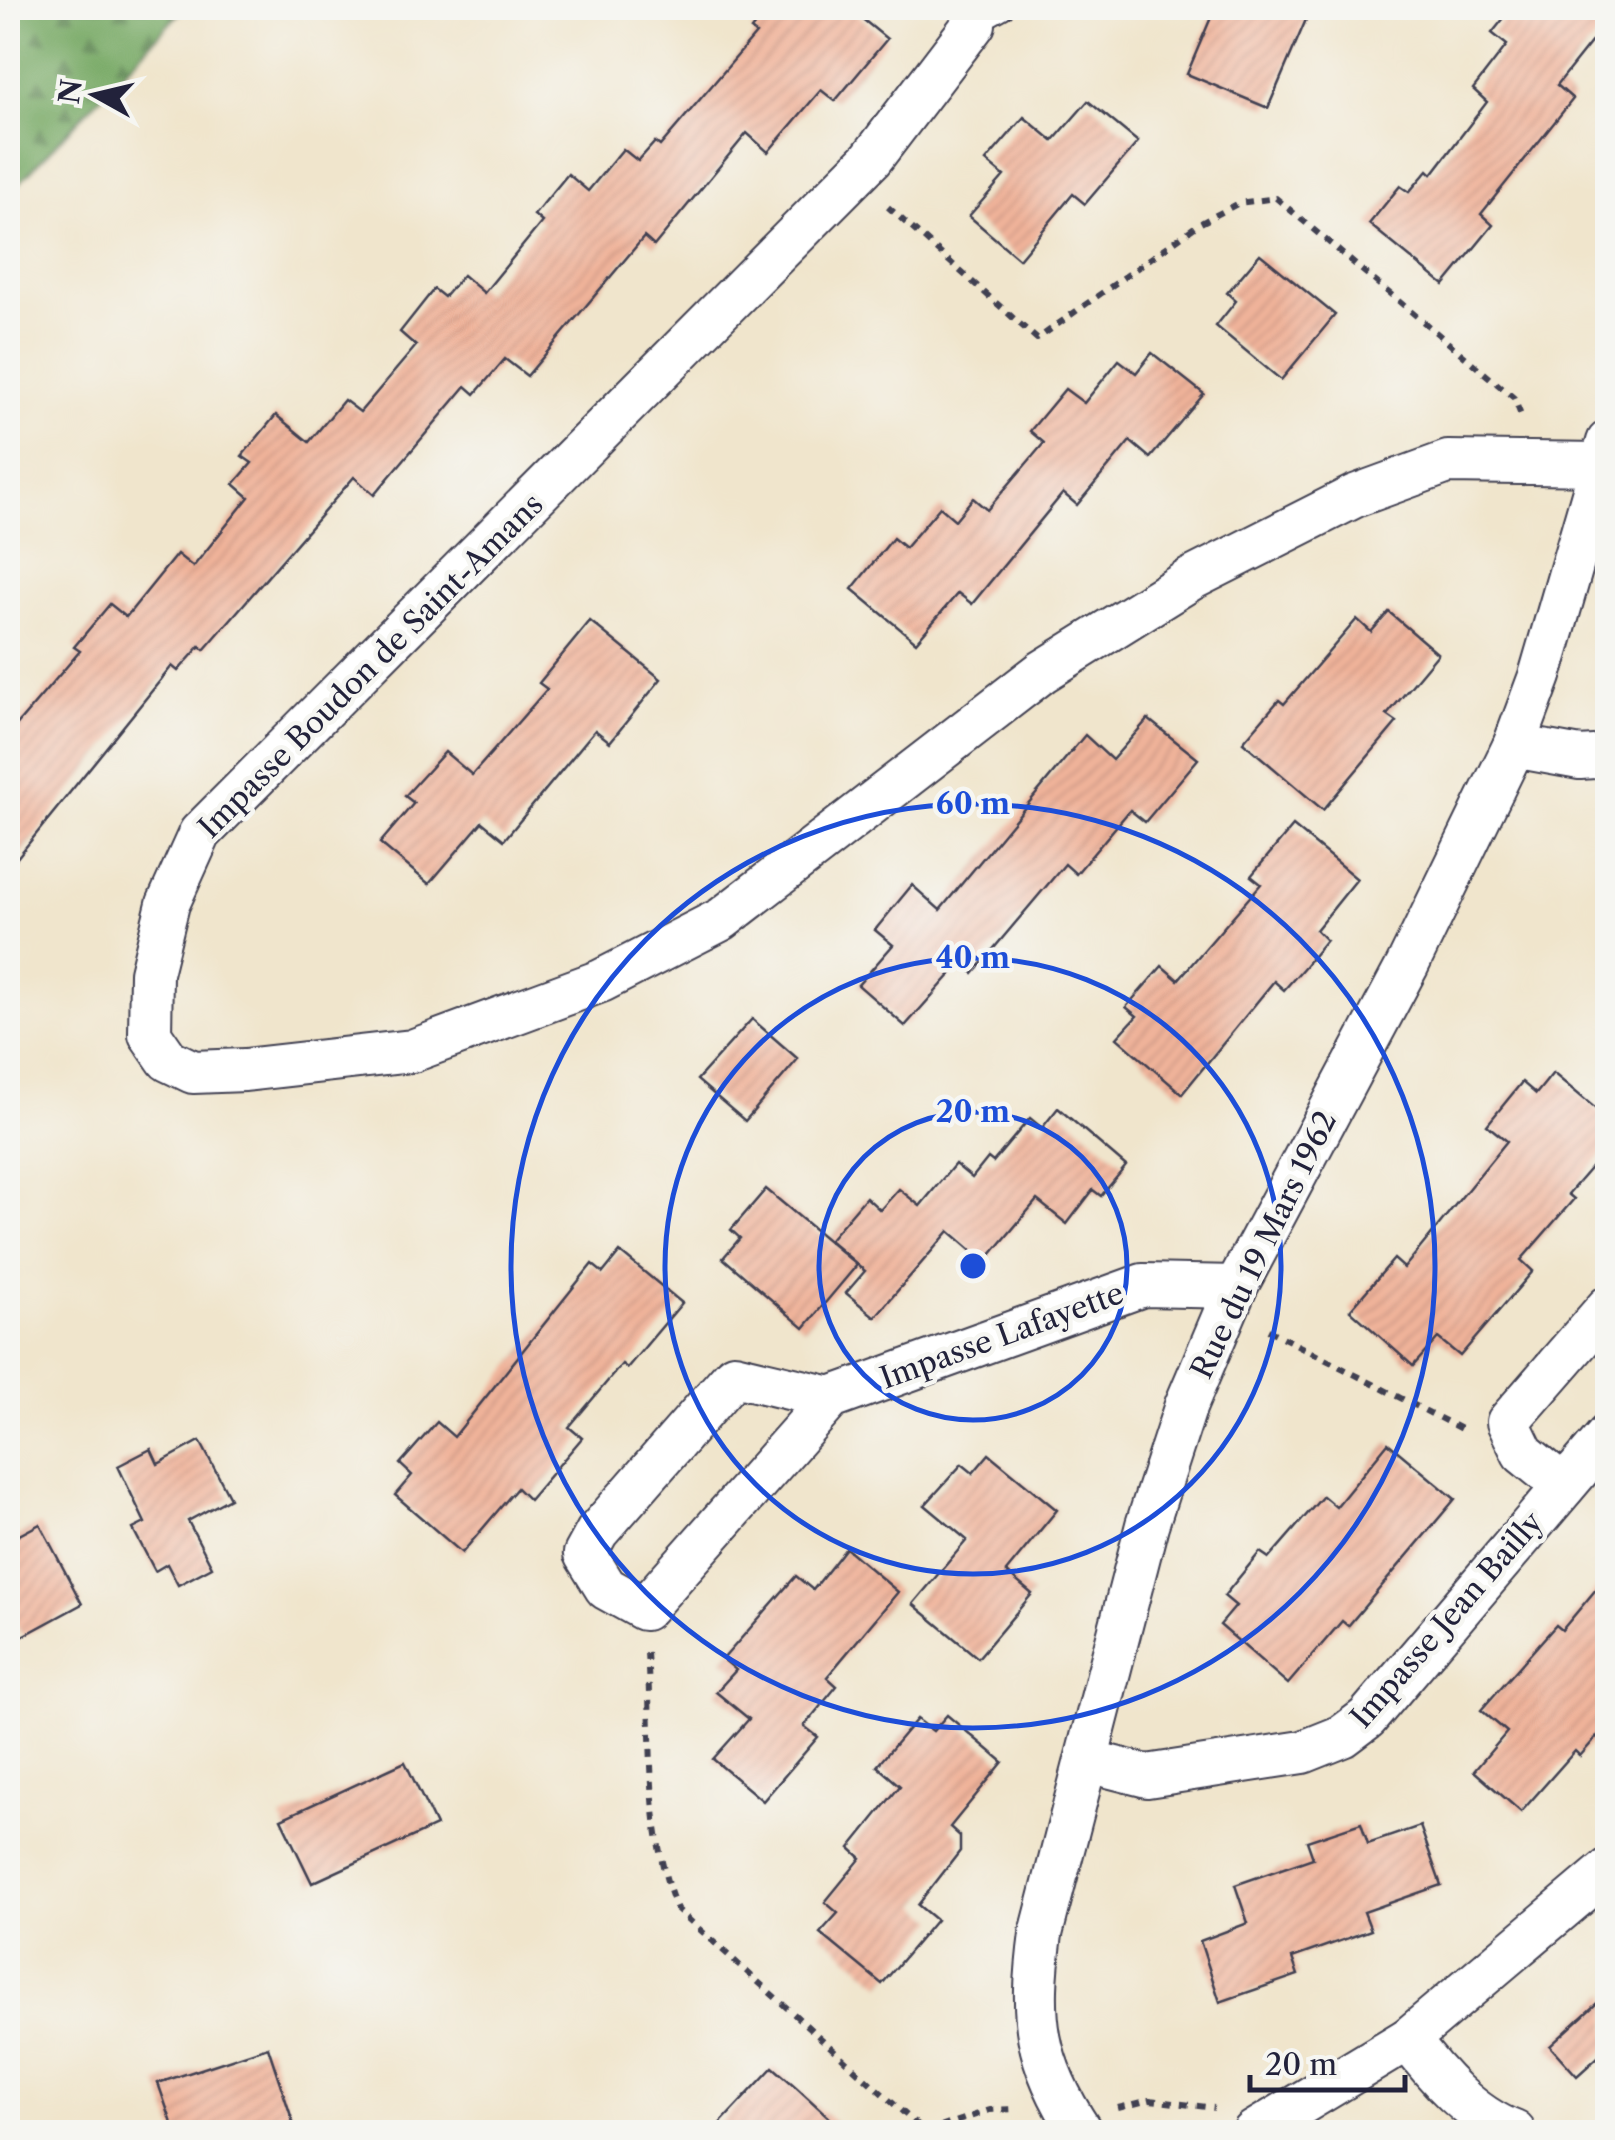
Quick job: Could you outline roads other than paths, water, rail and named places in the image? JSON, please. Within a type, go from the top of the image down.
[{"type":"street","name":"Impasse Boudon de Saint-Amans","points":[[979,13],[854,176],[200,833],[168,904],[151,974],[150,1034],[168,1060],[193,1072],[228,1071],[412,1051],[602,982],[722,919],[1042,672],[1191,578],[1355,496],[1448,462],[1540,462],[1604,453]]},
{"type":"street","name":"Rue du 19 Mars 1962","points":[[1075,2124],[1035,2030],[1033,1996],[1042,1934],[1147,1525],[1186,1405],[1232,1298],[1406,966],[1514,746],[1540,676],[1604,453]]},
{"type":"street","points":[[1514,746],[1580,758],[1608,756]]},
{"type":"street","name":"Impasse Lafayette","points":[[831,1398],[734,1375],[596,1532],[585,1554],[606,1588],[644,1609],[831,1398],[1143,1285],[1232,1298]]},
{"type":"street","name":"Impasse Jean Bailly","points":[[1564,1486],[1523,1453],[1508,1422],[1608,1307]]},
{"type":"street","name":"Impasse Jean Bailly","points":[[1088,1761],[1147,1776],[1303,1752],[1343,1736],[1368,1718],[1608,1435]]},
{"type":"street","points":[[1254,2132],[1408,2040],[1608,1870]]},
{"type":"street","points":[[1408,2040],[1433,2071],[1491,2124],[1514,2132]]}]
